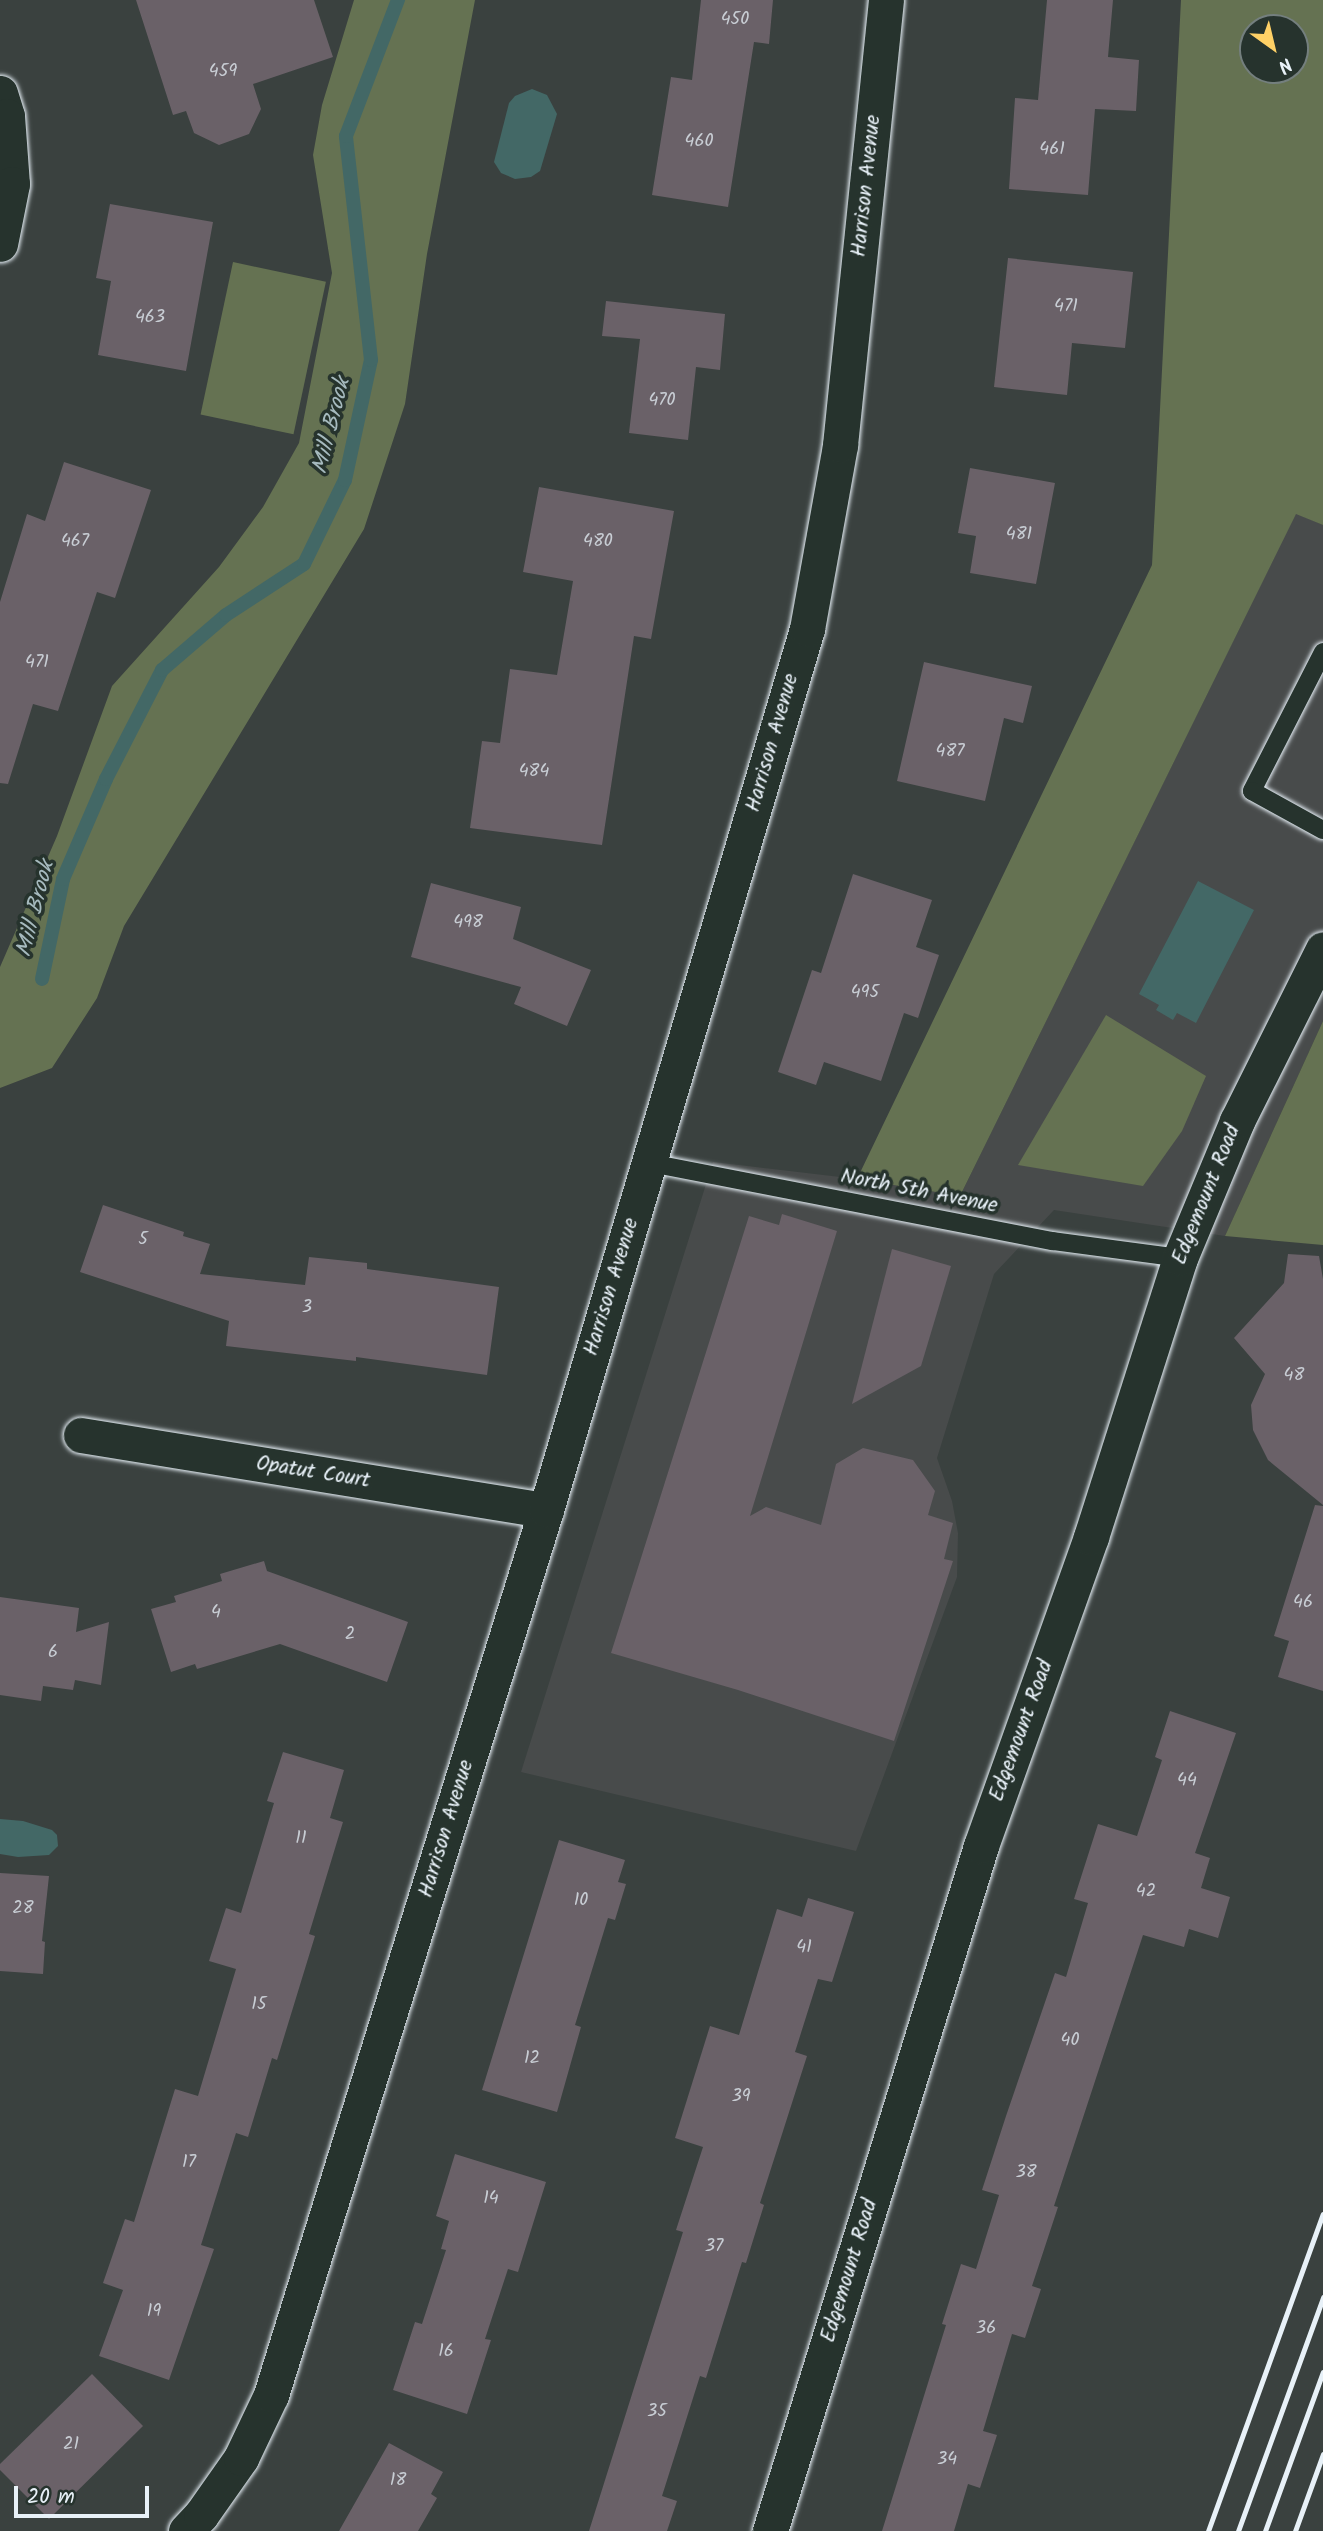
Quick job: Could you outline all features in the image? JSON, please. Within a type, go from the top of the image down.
[{"type":"street","name":"Harrison Avenue","points":[[186,2531],[201,2515],[241,2458],[271,2395],[546,1510],[807,629],[840,445],[887,0]]},
{"type":"street","points":[[0,93],[7,116],[12,184],[0,244]]},
{"type":"street","name":"Edgemount Road","points":[[770,2531],[981,1846],[1090,1537],[1180,1258],[1237,1121],[1323,949]]},
{"type":"street","name":"Opatut Court","points":[[81,1435],[546,1510]]},
{"type":"lane","points":[[1323,652],[1252,791],[1323,830]]},
{"type":"lane","name":"North 5th Avenue","points":[[650,1163],[1053,1241],[1180,1258]]},
{"type":"shaded area","points":[[1296,513],[1323,525],[1323,1021],[1225,1236],[1054,1210],[994,1274],[937,1458],[952,1501],[958,1533],[957,1577],[856,1851],[521,1772],[713,1162],[857,1179],[960,1196]]},
{"type":"green space","points":[[354,0],[475,0],[427,254],[405,404],[364,529],[124,926],[97,998],[52,1068],[0,1088],[0,967],[57,836],[112,686],[219,567],[263,507],[299,443],[332,273],[313,155],[322,105]]},
{"type":"green space","points":[[1181,0],[1323,0],[1323,525],[1296,514],[960,1196],[857,1179],[1152,565]]},
{"type":"green space","points":[[233,262],[326,282],[293,434],[201,415]]},
{"type":"green space","points":[[1106,1015],[1206,1076],[1182,1131],[1143,1186],[1018,1165]]},
{"type":"green space","points":[[1323,1021],[1323,1245],[1225,1236]]},
{"type":"water","points":[[532,89],[547,95],[557,114],[540,171],[531,177],[515,179],[501,173],[494,162],[509,103],[515,96]]},
{"type":"water","points":[[1198,881],[1254,910],[1196,1023],[1177,1013],[1173,1020],[1156,1010],[1159,1005],[1139,994]]},
{"type":"water","points":[[0,1819],[23,1821],[52,1830],[57,1835],[58,1846],[49,1855],[18,1857],[0,1854]]},
{"type":"building","points":[[136,0],[314,0],[333,57],[253,84],[261,109],[249,134],[219,145],[194,133],[186,111],[173,115]]},
{"type":"building","points":[[701,0],[773,0],[769,44],[754,42],[728,207],[652,195],[671,77],[692,80]]},
{"type":"building","points":[[1047,0],[1113,0],[1108,57],[1139,60],[1136,111],[1095,109],[1088,195],[1009,189],[1015,98],[1038,100]]},
{"type":"building","points":[[110,204],[213,222],[186,371],[98,355],[111,281],[96,278]]},
{"type":"building","points":[[1008,258],[1133,272],[1125,348],[1072,343],[1067,395],[994,387]]},
{"type":"building","points":[[606,301],[725,314],[720,370],[696,367],[688,440],[629,433],[640,339],[602,336]]},
{"type":"building","points":[[64,462],[151,490],[115,598],[97,592],[58,711],[33,704],[8,784],[0,783],[0,602],[27,514],[45,521]]},
{"type":"building","points":[[970,468],[1055,483],[1036,584],[970,573],[976,536],[958,533]]},
{"type":"building","points":[[539,487],[674,511],[651,639],[634,636],[602,845],[470,828],[482,741],[500,743],[510,669],[557,675],[573,581],[523,572]]},
{"type":"building","points":[[924,662],[1032,686],[1023,723],[1004,718],[985,801],[897,781]]},
{"type":"building","points":[[853,874],[932,900],[916,947],[939,955],[918,1018],[904,1013],[881,1081],[824,1062],[816,1085],[778,1072],[812,970],[821,973]]},
{"type":"building","points":[[431,883],[521,907],[513,939],[591,970],[567,1026],[514,1004],[521,987],[411,957]]},
{"type":"building","points":[[103,1205],[184,1232],[183,1236],[210,1244],[200,1274],[305,1285],[309,1257],[367,1263],[367,1269],[499,1287],[487,1375],[356,1357],[356,1361],[226,1346],[229,1321],[80,1272]]},
{"type":"building","points":[[782,1214],[837,1231],[750,1516],[766,1507],[821,1525],[836,1464],[863,1448],[913,1460],[935,1491],[928,1515],[953,1523],[944,1559],[953,1561],[894,1741],[738,1690],[611,1653],[749,1216],[779,1225]]},
{"type":"building","points":[[892,1249],[951,1266],[921,1366],[852,1404]]},
{"type":"building","points":[[1288,1254],[1319,1256],[1323,1279],[1323,1505],[1268,1460],[1253,1430],[1251,1405],[1265,1374],[1234,1338],[1284,1283]]},
{"type":"building","points":[[1315,1505],[1323,1506],[1323,1691],[1278,1677],[1289,1641],[1274,1636]]},
{"type":"building","points":[[264,1561],[267,1571],[408,1622],[387,1682],[280,1644],[197,1669],[195,1664],[171,1672],[151,1609],[176,1602],[174,1596],[222,1581],[220,1574]]},
{"type":"building","points":[[0,1597],[79,1608],[76,1632],[109,1622],[101,1685],[75,1680],[73,1690],[43,1686],[41,1701],[0,1695]]},
{"type":"building","points":[[1170,1711],[1236,1733],[1195,1853],[1210,1858],[1201,1888],[1230,1897],[1218,1938],[1189,1929],[1184,1947],[1143,1935],[1054,2206],[1058,2207],[1032,2286],[1041,2289],[1025,2338],[1012,2334],[983,2431],[997,2435],[980,2488],[968,2484],[954,2531],[882,2531],[946,2325],[942,2324],[961,2264],[976,2269],[999,2195],[982,2190],[1006,2116],[1055,1973],[1066,1977],[1088,1903],[1074,1899],[1098,1824],[1137,1836],[1162,1760],[1155,1757]]},
{"type":"building","points":[[283,1752],[344,1770],[330,1818],[343,1822],[309,1934],[315,1936],[277,2060],[272,2058],[248,2137],[236,2133],[201,2245],[214,2249],[169,2380],[99,2356],[123,2290],[103,2283],[125,2219],[134,2222],[175,2089],[198,2096],[236,1969],[209,1961],[226,1908],[241,1913],[274,1803],[267,1801]]},
{"type":"building","points":[[559,1840],[625,1860],[618,1882],[626,1884],[615,1920],[608,1918],[575,2025],[581,2027],[557,2112],[482,2090]]},
{"type":"building","points":[[0,1873],[49,1876],[42,1941],[45,1942],[43,1974],[0,1971]]},
{"type":"building","points":[[808,1898],[854,1912],[832,1982],[818,1979],[795,2052],[807,2056],[760,2203],[764,2205],[746,2263],[742,2262],[706,2378],[700,2376],[662,2496],[677,2501],[667,2531],[589,2531],[683,2232],[676,2230],[703,2147],[675,2138],[710,2026],[739,2035],[777,1909],[802,1917]]},
{"type":"building","points":[[455,2154],[546,2182],[518,2272],[508,2269],[485,2339],[491,2340],[467,2414],[393,2390],[415,2322],[422,2324],[446,2250],[441,2249],[449,2221],[436,2216]]},
{"type":"building","points":[[92,2374],[143,2426],[49,2519],[0,2470],[0,2464]]},
{"type":"building","points":[[389,2443],[443,2472],[431,2494],[437,2498],[418,2531],[339,2531]]},
{"type":"waterway","name":"Mill Brook","points":[[42,979],[63,879],[106,779],[162,670],[226,615],[304,564],[345,480],[371,360],[346,136],[398,0]]},
{"type":"railway","points":[[1208,2531],[1323,2214]]},
{"type":"railway","points":[[1238,2531],[1323,2297]]},
{"type":"railway","points":[[1265,2531],[1323,2372]]},
{"type":"railway","points":[[1295,2531],[1323,2454]]}]
